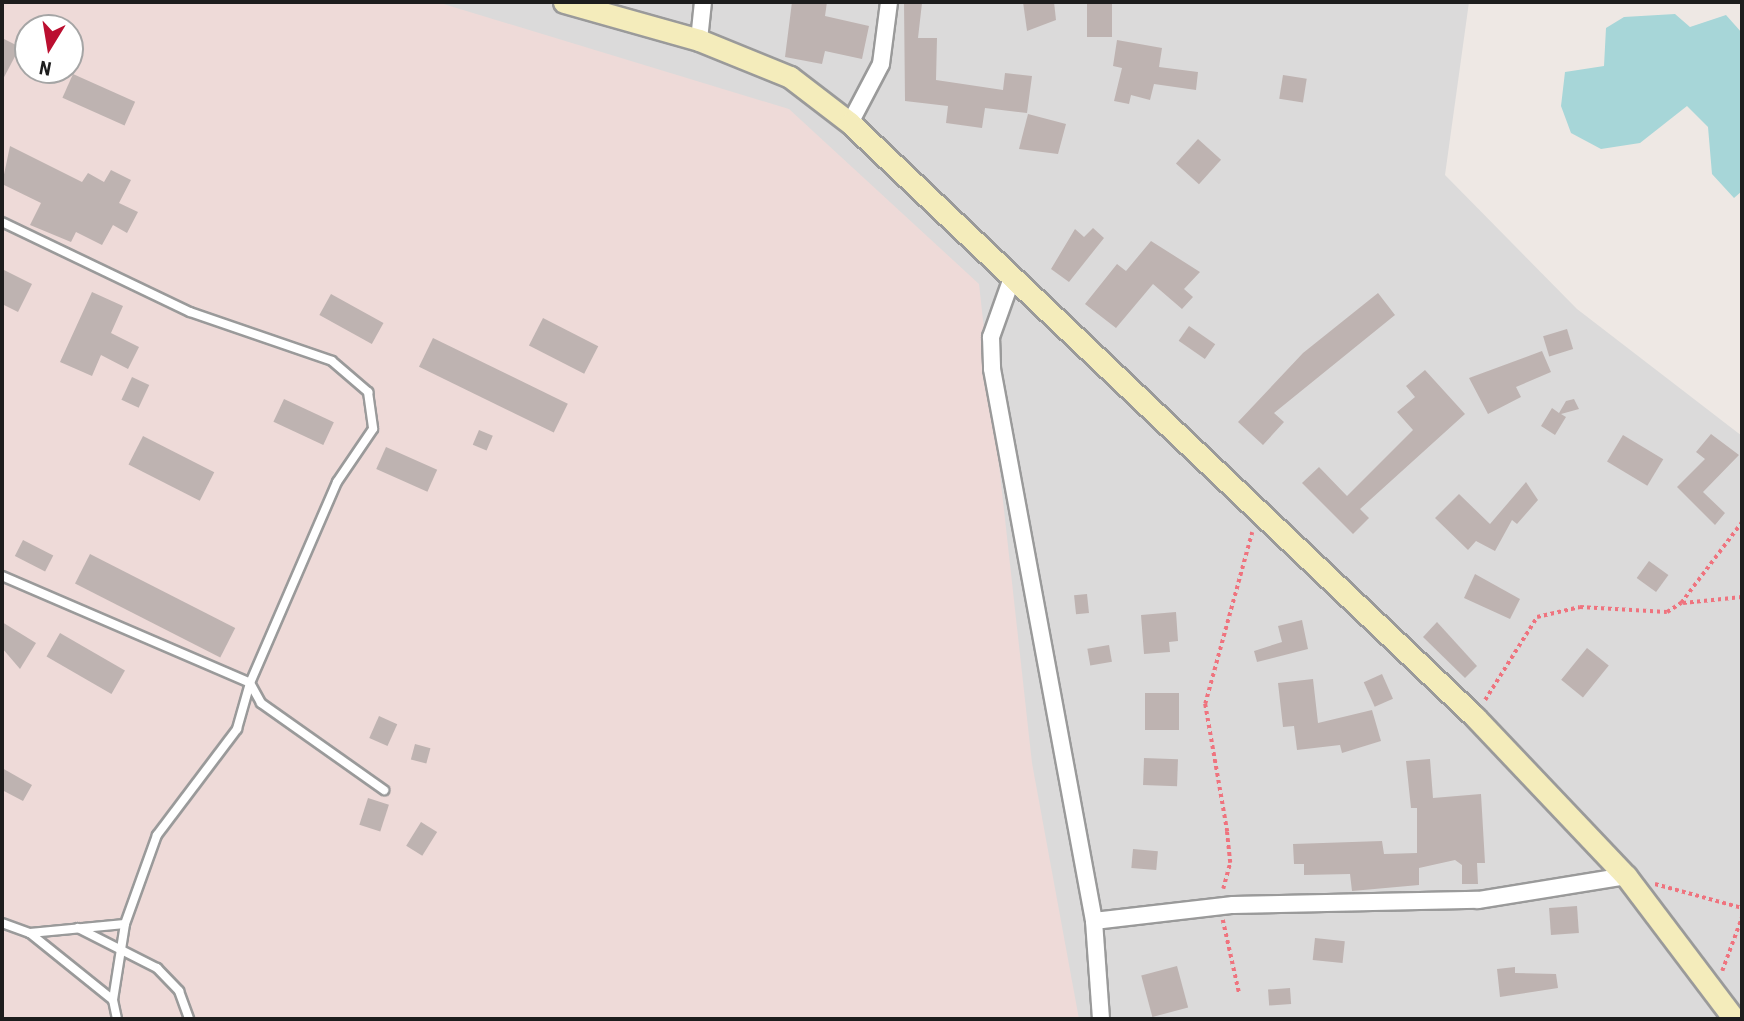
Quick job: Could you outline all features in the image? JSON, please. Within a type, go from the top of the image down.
[{"type":"main road","points":[[564,2],[699,40],[790,77],[850,123],[1475,717],[1626,876],[1734,1019]]},
{"type":"street","points":[[699,40],[703,2]]},
{"type":"street","points":[[850,123],[881,64],[889,2]]},
{"type":"street","points":[[1012,278],[991,337],[992,369],[1094,921],[1101,1019]]},
{"type":"street","points":[[1094,921],[1218,906],[1478,900],[1626,876]]},
{"type":"lane","points":[[2,222],[190,312],[332,361],[368,392],[373,429],[338,482],[250,683],[237,729],[157,835],[125,924],[113,1000],[117,1019]]},
{"type":"lane","points":[[2,576],[250,683],[261,703],[384,790]]},
{"type":"lane","points":[[2,923],[30,933],[113,1000]]},
{"type":"lane","points":[[30,933],[125,924]]},
{"type":"lane","points":[[78,928],[157,968],[179,991],[189,1019]]},
{"type":"path","points":[[1239,992],[1218,906],[1230,863],[1205,704],[1258,510]]},
{"type":"path","points":[[1475,717],[1537,617],[1580,607],[1667,612],[1681,603],[1742,522]]},
{"type":"path","points":[[1681,603],[1742,597]]},
{"type":"path","points":[[1626,876],[1742,908]]},
{"type":"path","points":[[1714,993],[1742,917]]},
{"type":"shaded area","points":[[2,2],[1469,2],[1445,175],[1577,309],[1742,436],[1742,1019],[2,1019]]},
{"type":"shaded area","points":[[2,2],[437,2],[789,109],[979,284],[1032,763],[1079,1019],[2,1019]]},
{"type":"water","points":[[1675,14],[1690,27],[1726,15],[1742,33],[1742,191],[1734,198],[1712,174],[1708,127],[1687,106],[1640,143],[1601,149],[1571,133],[1561,106],[1565,72],[1604,66],[1606,28],[1624,17]]},
{"type":"building","points":[[792,2],[827,2],[825,16],[869,26],[862,59],[825,51],[822,64],[785,57]]},
{"type":"building","points":[[904,2],[922,3],[918,38],[937,38],[936,80],[1003,90],[1005,73],[1032,76],[1027,113],[985,108],[982,128],[946,123],[948,106],[905,101]]},
{"type":"building","points":[[1023,2],[1054,2],[1056,20],[1027,31]]},
{"type":"building","points":[[1087,2],[1112,2],[1112,37],[1087,37]]},
{"type":"building","points":[[2,38],[14,44],[14,58],[2,81]]},
{"type":"building","points":[[1117,40],[1162,48],[1159,67],[1198,72],[1196,90],[1154,84],[1150,100],[1131,95],[1129,104],[1114,101],[1122,68],[1113,66]]},
{"type":"building","points":[[1283,75],[1307,79],[1303,102],[1279,99]]},
{"type":"building","points":[[84,79],[135,102],[125,125],[62,98],[69,84],[84,84]]},
{"type":"building","points":[[1028,114],[1066,124],[1058,154],[1019,149]]},
{"type":"building","points":[[1198,139],[1221,160],[1199,184],[1176,164]]},
{"type":"building","points":[[10,146],[82,182],[88,173],[104,182],[111,170],[131,180],[119,203],[138,212],[127,233],[113,225],[102,245],[76,232],[71,242],[30,225],[41,203],[2,184]]},
{"type":"building","points":[[1093,228],[1104,238],[1069,282],[1051,269],[1075,229],[1084,237]]},
{"type":"building","points":[[1151,241],[1200,272],[1184,289],[1193,297],[1182,309],[1153,284],[1116,328],[1085,304],[1117,264],[1126,271]]},
{"type":"building","points":[[2,269],[32,284],[18,312],[2,304]]},
{"type":"building","points":[[92,292],[123,306],[111,333],[139,347],[128,369],[101,355],[92,376],[60,362]]},
{"type":"building","points":[[1378,293],[1395,315],[1274,413],[1284,422],[1263,445],[1238,422],[1303,353]]},
{"type":"building","points":[[331,294],[383,323],[372,344],[319,315]]},
{"type":"building","points":[[543,318],[598,346],[584,374],[529,346]]},
{"type":"building","points":[[1189,326],[1215,344],[1205,359],[1179,341]]},
{"type":"building","points":[[1567,329],[1573,349],[1549,356],[1543,336]]},
{"type":"building","points":[[433,338],[568,404],[554,433],[419,367]]},
{"type":"building","points":[[1542,351],[1551,372],[1516,387],[1521,397],[1488,414],[1469,378]]},
{"type":"building","points":[[1425,370],[1465,414],[1360,509],[1369,518],[1353,534],[1302,483],[1319,467],[1347,496],[1413,430],[1397,412],[1415,397],[1406,386]]},
{"type":"building","points":[[132,377],[149,385],[139,408],[121,400]]},
{"type":"building","points":[[284,399],[334,422],[323,445],[273,422]]},
{"type":"building","points":[[1574,399],[1579,409],[1561,414],[1566,417],[1555,435],[1541,426],[1552,408],[1559,413],[1566,401]]},
{"type":"building","points":[[479,430],[493,436],[487,451],[473,445]]},
{"type":"building","points":[[1711,434],[1739,455],[1703,492],[1725,513],[1715,525],[1677,487],[1705,459],[1696,452]]},
{"type":"building","points":[[1623,435],[1663,459],[1647,486],[1607,462]]},
{"type":"building","points":[[143,436],[214,472],[200,501],[128,465]]},
{"type":"building","points":[[386,447],[437,470],[427,492],[376,469]]},
{"type":"building","points":[[1526,482],[1538,500],[1517,524],[1512,520],[1495,551],[1476,541],[1468,550],[1435,518],[1459,494],[1490,524]]},
{"type":"building","points":[[23,540],[53,555],[45,571],[15,556]]},
{"type":"building","points":[[90,554],[235,628],[220,657],[75,583]]},
{"type":"building","points":[[1649,561],[1668,575],[1656,592],[1637,578]]},
{"type":"building","points":[[1475,574],[1520,599],[1510,619],[1464,598]]},
{"type":"building","points":[[1087,594],[1089,613],[1076,614],[1074,595]]},
{"type":"building","points":[[1176,612],[1178,641],[1169,642],[1170,652],[1144,654],[1141,615]]},
{"type":"building","points":[[1302,620],[1308,649],[1257,662],[1254,651],[1282,642],[1278,626]]},
{"type":"building","points":[[2,622],[36,643],[20,669],[2,648]]},
{"type":"building","points":[[1437,622],[1477,666],[1465,678],[1423,637]]},
{"type":"building","points":[[60,633],[125,670],[111,694],[46,656]]},
{"type":"building","points":[[1109,645],[1112,662],[1090,666],[1087,649]]},
{"type":"building","points":[[1587,648],[1609,666],[1583,697],[1561,680]]},
{"type":"building","points":[[1382,674],[1393,699],[1375,707],[1364,682]]},
{"type":"building","points":[[1313,679],[1318,723],[1372,710],[1381,741],[1342,753],[1340,745],[1297,750],[1294,726],[1283,727],[1278,683]]},
{"type":"building","points":[[1145,693],[1179,693],[1179,730],[1145,730]]},
{"type":"building","points":[[379,716],[397,724],[388,746],[369,738]]},
{"type":"building","points":[[415,744],[430,748],[426,764],[411,759]]},
{"type":"building","points":[[1144,758],[1178,759],[1177,786],[1143,785]]},
{"type":"building","points":[[1430,759],[1433,798],[1481,794],[1485,863],[1477,863],[1478,884],[1462,884],[1462,865],[1455,860],[1419,868],[1419,885],[1352,891],[1350,874],[1304,875],[1304,864],[1294,864],[1293,844],[1382,841],[1384,854],[1417,853],[1417,808],[1411,808],[1406,761]]},
{"type":"building","points":[[2,768],[32,785],[23,801],[2,790]]},
{"type":"building","points":[[368,798],[389,805],[380,831],[359,825]]},
{"type":"building","points":[[421,822],[437,832],[422,856],[406,846]]},
{"type":"building","points":[[1133,849],[1158,851],[1156,870],[1131,868]]},
{"type":"building","points":[[1577,906],[1579,933],[1551,935],[1549,908]]},
{"type":"building","points":[[1315,938],[1345,941],[1343,963],[1313,960]]},
{"type":"building","points":[[1177,966],[1188,1008],[1152,1017],[1141,976]]},
{"type":"building","points":[[1515,967],[1515,973],[1556,974],[1558,988],[1500,997],[1497,969]]},
{"type":"building","points":[[1290,988],[1291,1004],[1269,1005],[1268,990]]}]
